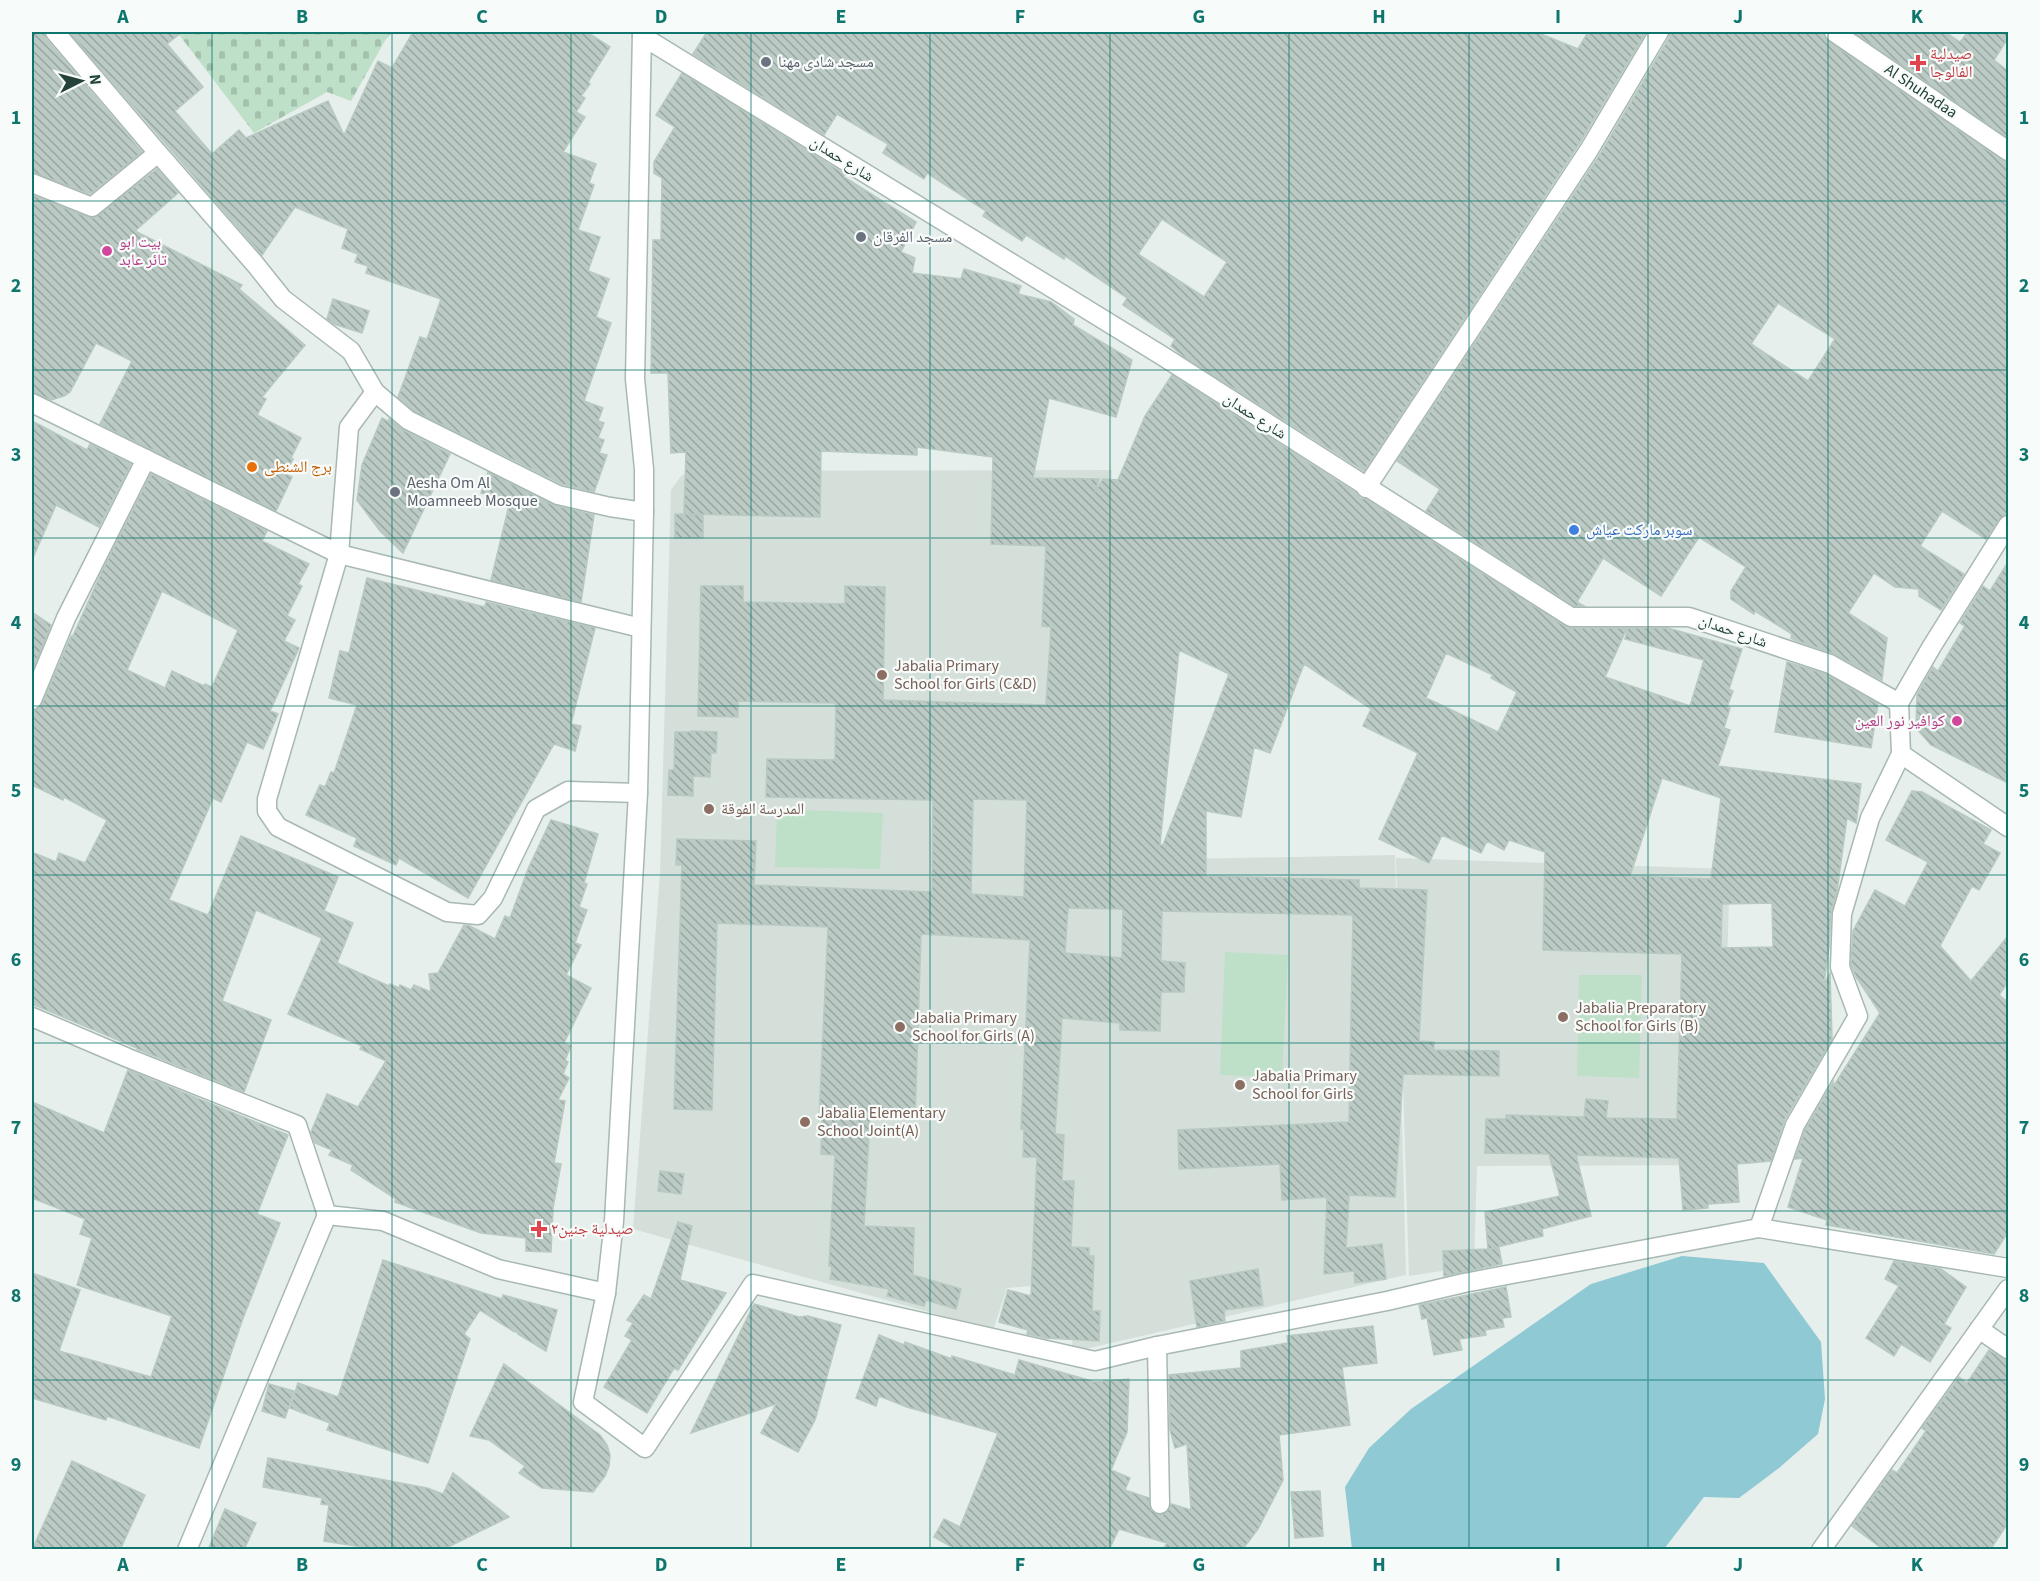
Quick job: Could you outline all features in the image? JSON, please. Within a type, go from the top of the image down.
[{"type":"street","points":[[55,32],[283,299],[351,351],[375,392],[408,420],[558,495],[644,512]]},
{"type":"street","points":[[1366,488],[1589,150],[1659,32]]},
{"type":"street","name":"Al Shuhadaa","points":[[1834,32],[2008,151]]},
{"type":"street","points":[[642,34],[635,379],[644,468],[638,793],[615,1209],[606,1293],[583,1402],[645,1448],[753,1284],[1095,1361],[1157,1346],[1387,1301],[1464,1283],[1760,1228],[2008,1268]]},
{"type":"street","name":"شارع حمدان","points":[[642,34],[1161,355],[1571,617],[1689,617],[1830,664],[1899,703]]},
{"type":"street","points":[[32,183],[92,207],[158,153]]},
{"type":"street","points":[[375,392],[349,427],[339,554],[267,799],[267,811],[278,827],[447,912],[478,915],[493,898],[536,809],[568,791],[638,793]]},
{"type":"street","points":[[32,403],[339,554],[641,628]]},
{"type":"street","points":[[32,700],[66,618],[146,459]]},
{"type":"street","points":[[1760,1228],[1795,1125],[1826,1067],[1858,1016],[1840,967],[1842,914],[1870,818],[1901,754],[1899,703],[2008,525]]},
{"type":"street","points":[[1901,754],[2008,827]]},
{"type":"street","points":[[32,1017],[297,1125],[327,1215],[187,1550]]},
{"type":"street","points":[[327,1215],[383,1221],[498,1269],[606,1293]]},
{"type":"street","points":[[1821,1550],[2008,1288]]},
{"type":"street","points":[[1979,1329],[2008,1349]]},
{"type":"street","points":[[1157,1346],[1160,1504]]},
{"type":"shaded area","points":[[1112,470],[1084,861],[1395,855],[1406,1275],[1072,1352],[1074,1282],[1007,1288],[993,1330],[633,1229],[660,873],[671,490],[681,476],[693,471]]},
{"type":"shaded area","name":"Jabalia Preparatory School for Girls (B)","points":[[1396,858],[1730,869],[1721,1165],[1477,1166],[1474,1266],[1409,1276]]},
{"type":"green space","points":[[177,32],[393,32],[386,39],[351,101],[327,92],[254,133]]},
{"type":"green space","points":[[777,809],[883,813],[880,869],[775,867]]},
{"type":"green space","points":[[1225,952],[1288,955],[1282,1078],[1220,1075]]},
{"type":"green space","points":[[1579,975],[1642,975],[1639,1078],[1577,1076]]},
{"type":"water","points":[[1682,1256],[1764,1263],[1821,1342],[1825,1399],[1818,1434],[1779,1468],[1739,1498],[1704,1497],[1664,1549],[1352,1549],[1345,1487],[1369,1448],[1411,1409],[1591,1284]]},
{"type":"building","points":[[32,32],[44,32],[46,39],[142,152],[90,194],[32,172]]},
{"type":"building","points":[[69,32],[182,32],[167,44],[203,87],[175,111],[212,154],[239,130],[246,138],[328,101],[344,135],[378,61],[392,68],[413,32],[587,32],[610,47],[581,96],[585,98],[576,112],[585,117],[563,152],[596,164],[589,183],[594,185],[578,230],[600,237],[588,271],[609,279],[596,317],[611,323],[584,401],[603,408],[598,421],[604,423],[598,438],[604,440],[599,453],[607,455],[594,492],[562,484],[414,411],[398,397],[420,337],[427,339],[441,299],[366,273],[368,266],[355,262],[358,254],[342,248],[348,229],[295,207],[262,255]]},
{"type":"building","points":[[707,32],[1536,32],[1578,49],[1588,32],[1646,32],[1579,144],[1364,471],[1184,357],[1171,346],[1175,339],[1123,305],[1127,298],[1065,256],[1064,259],[1026,235],[1022,241],[983,216],[986,211],[927,173],[924,179],[883,153],[888,144],[837,114],[824,135],[693,54]],"holes":[[[1162,219],[1227,262],[1204,297],[1138,254]]]},
{"type":"building","points":[[1670,32],[1823,32],[1828,41],[2008,162],[2008,514],[1999,519],[1986,539],[1942,511],[1920,546],[1964,574],[1941,610],[1919,596],[1919,589],[1895,587],[1874,573],[1848,613],[1887,638],[1882,680],[1835,654],[1791,638],[1792,634],[1731,599],[1731,591],[1746,567],[1699,537],[1661,596],[1603,558],[1577,602],[1584,606],[1574,606],[1426,511],[1440,489],[1397,461],[1599,156],[1669,38]],"holes":[[[1778,303],[1835,339],[1808,381],[1751,344]]]},
{"type":"building","points":[[1853,32],[1945,32],[1960,42],[1968,32],[2008,32],[2008,38],[1994,60],[2008,71],[2008,138]]},
{"type":"building","points":[[682,73],[845,174],[844,177],[916,222],[901,252],[915,258],[912,273],[961,279],[964,269],[1021,286],[1018,294],[1051,302],[1074,319],[1073,325],[1132,360],[1116,417],[1049,398],[1033,478],[1099,479],[1095,492],[1103,479],[1118,480],[1145,416],[1172,375],[1356,493],[1360,498],[1366,499],[1565,626],[1571,628],[1627,628],[1605,677],[1690,706],[1704,660],[1625,639],[1628,628],[1668,628],[1742,649],[1729,689],[1733,691],[1727,707],[1730,708],[1724,728],[1730,730],[1718,766],[1861,784],[1856,823],[1847,818],[1837,891],[1831,913],[1824,984],[1830,973],[1832,1039],[1785,1119],[1771,1161],[1737,1164],[1739,1202],[1708,1204],[1708,1208],[1683,1210],[1679,1158],[1576,1155],[1591,1216],[1542,1229],[1543,1236],[1489,1249],[1499,1248],[1502,1264],[1444,1276],[1443,1251],[1488,1249],[1485,1212],[1560,1196],[1549,1154],[1485,1153],[1486,1119],[1506,1119],[1506,1115],[1584,1117],[1586,1099],[1608,1101],[1606,1118],[1677,1119],[1682,954],[1543,950],[1545,852],[1509,840],[1504,850],[1487,841],[1481,853],[1442,835],[1429,863],[1379,839],[1418,753],[1363,726],[1371,709],[1304,664],[1270,753],[1254,747],[1241,817],[1206,811],[1206,876],[1359,880],[1359,888],[1427,890],[1419,1041],[1434,1042],[1434,1050],[1499,1051],[1499,1076],[1403,1074],[1395,1197],[1349,1195],[1346,1248],[1382,1244],[1386,1279],[1355,1283],[1354,1271],[1324,1274],[1327,1197],[1282,1200],[1280,1164],[1179,1169],[1178,1130],[1349,1122],[1353,915],[1162,911],[1161,961],[1185,963],[1184,992],[1161,992],[1160,1031],[1120,1030],[1120,1023],[1062,1018],[1055,1134],[1064,1135],[1062,1181],[1074,1181],[1071,1247],[1089,1248],[1089,1256],[1094,1256],[1092,1311],[1100,1311],[1099,1341],[1045,1338],[1027,1334],[1028,1330],[999,1322],[1008,1290],[1031,1296],[1037,1157],[1023,1157],[1024,1130],[1021,1129],[1030,940],[921,934],[915,1118],[870,1116],[864,1226],[914,1228],[913,1275],[961,1289],[956,1309],[926,1300],[924,1306],[887,1296],[889,1289],[830,1279],[835,1155],[821,1154],[822,1119],[819,1119],[828,927],[717,923],[712,1110],[674,1109],[682,865],[676,865],[677,839],[756,841],[754,885],[932,892],[933,800],[766,797],[767,759],[835,760],[836,703],[738,701],[738,717],[698,716],[701,586],[743,586],[743,602],[845,604],[845,586],[885,587],[883,700],[1046,705],[1051,627],[1042,626],[1046,546],[991,544],[993,457],[917,447],[917,455],[821,451],[820,517],[684,514],[686,452],[671,453],[668,373],[651,373],[653,240],[661,240],[662,178],[654,173],[654,162],[675,127],[656,115]],"holes":[[[1179,650],[1229,674],[1163,845],[1160,845]],[[1446,653],[1493,675],[1491,678],[1517,692],[1498,732],[1426,698]],[[1662,778],[1721,798],[1711,879],[1630,876]],[[973,799],[1027,800],[1024,897],[971,894]],[[1772,903],[1773,947],[1721,948],[1722,904]],[[1068,908],[1123,909],[1122,958],[1065,953]]]},
{"type":"building","points":[[157,169],[178,193],[135,231],[242,285],[239,289],[305,345],[262,397],[266,399],[257,415],[301,438],[285,474],[292,477],[276,511],[100,424],[132,361],[96,343],[70,392],[51,400],[32,392],[32,195],[94,218]]},
{"type":"building","points":[[333,299],[369,311],[362,333],[334,324],[327,319]]},
{"type":"building","name":"Aesha Om Al Moamneeb Mosque","points":[[382,418],[389,422],[389,419],[403,430],[450,454],[403,553],[380,531],[357,500],[362,465]]},
{"type":"building","points":[[32,421],[87,450],[90,444],[131,464],[99,527],[56,505],[32,560]]},
{"type":"building","points":[[488,472],[553,505],[594,515],[581,602],[491,580],[510,501],[481,493]]},
{"type":"building","points":[[151,474],[267,531],[262,541],[309,564],[298,584],[302,586],[287,616],[295,620],[284,641],[299,648],[270,711],[278,714],[263,749],[247,742],[221,802],[213,798],[169,900],[208,915],[241,836],[338,877],[324,911],[353,923],[337,963],[389,986],[390,984],[399,988],[400,985],[411,990],[414,985],[431,992],[429,974],[438,973],[464,925],[495,939],[505,916],[510,918],[528,869],[551,820],[598,834],[584,883],[587,884],[579,907],[587,910],[575,943],[581,945],[566,975],[591,988],[564,1043],[571,1046],[565,1060],[568,1062],[563,1074],[569,1078],[558,1100],[565,1101],[554,1163],[561,1164],[553,1208],[551,1252],[526,1251],[526,1238],[481,1233],[395,1202],[396,1199],[351,1170],[353,1165],[329,1155],[332,1150],[315,1143],[311,1132],[327,1094],[358,1107],[386,1061],[360,1049],[362,1046],[288,1014],[322,938],[256,910],[222,1001],[271,1020],[244,1092],[32,1004],[32,852],[56,862],[59,853],[85,863],[107,820],[64,797],[63,800],[32,785],[32,711],[38,709],[42,704],[103,569]],"holes":[[[162,591],[238,630],[212,687],[205,684],[204,686],[172,671],[165,688],[127,670]]]},
{"type":"building","points":[[675,514],[703,515],[703,538],[675,538]]},
{"type":"building","points":[[2008,562],[2008,783],[1931,745],[1916,728],[1917,695],[1933,667],[1938,671],[1965,626],[1960,623],[1983,586],[1990,591]]},
{"type":"building","points":[[367,578],[485,607],[486,602],[595,628],[571,724],[581,726],[575,751],[554,744],[468,898],[399,858],[396,865],[354,846],[357,838],[306,815],[320,785],[325,787],[331,772],[334,773],[357,705],[329,698],[340,651],[349,653]]},
{"type":"building","points":[[32,612],[51,625],[32,672]]},
{"type":"building","points":[[1787,662],[1825,674],[1878,704],[1871,748],[1775,732]]},
{"type":"building","points":[[675,732],[717,732],[716,753],[711,753],[710,777],[693,776],[693,796],[668,795],[669,770],[674,770]]},
{"type":"building","points":[[1912,791],[1922,792],[1991,830],[1983,844],[2000,853],[1979,890],[1972,886],[1940,946],[1971,981],[2008,936],[2008,982],[1999,995],[2008,1002],[2008,1232],[1994,1254],[1826,1225],[1827,1220],[1788,1207],[1803,1158],[1795,1159],[1805,1130],[1833,1082],[1833,1087],[1880,1013],[1856,977],[1851,965],[1853,931],[1875,890],[1905,906],[1928,862],[1886,840]]},
{"type":"building","points":[[128,1070],[288,1135],[257,1214],[280,1223],[242,1321],[199,1448],[107,1416],[106,1420],[32,1398],[32,1273],[80,1290],[59,1351],[151,1377],[172,1316],[77,1285],[92,1238],[80,1234],[85,1219],[32,1198],[32,1102],[104,1133]]},
{"type":"building","points":[[660,1171],[684,1174],[681,1194],[658,1191]]},
{"type":"building","points":[[678,1222],[692,1226],[680,1280],[726,1293],[678,1370],[674,1368],[647,1413],[604,1387],[632,1340],[625,1336],[633,1323],[627,1320],[644,1295],[651,1299]]},
{"type":"building","points":[[383,1260],[502,1299],[503,1295],[557,1310],[546,1351],[480,1310],[464,1334],[470,1339],[428,1463],[327,1430],[330,1423],[290,1408],[298,1383],[338,1397]]},
{"type":"building","points":[[1894,1261],[1941,1269],[1966,1287],[1944,1324],[1951,1328],[1930,1362],[1901,1344],[1894,1356],[1866,1338],[1899,1286],[1885,1279]]},
{"type":"building","points":[[1258,1269],[1263,1305],[1224,1310],[1225,1321],[1197,1327],[1190,1281]]},
{"type":"building","points":[[1506,1287],[1511,1317],[1502,1318],[1504,1327],[1485,1330],[1486,1335],[1459,1339],[1462,1350],[1434,1355],[1427,1318],[1422,1319],[1419,1305]]},
{"type":"building","points":[[754,1304],[799,1317],[808,1316],[841,1325],[815,1420],[798,1452],[761,1433],[776,1404],[691,1433]]},
{"type":"building","points":[[1373,1326],[1377,1363],[1342,1367],[1350,1425],[1279,1435],[1283,1480],[1258,1529],[1242,1550],[1163,1550],[1167,1543],[1119,1529],[1109,1550],[951,1550],[952,1547],[934,1537],[944,1519],[960,1527],[998,1433],[907,1407],[879,1396],[876,1406],[856,1398],[879,1335],[904,1345],[905,1342],[952,1359],[952,1356],[1015,1375],[1019,1360],[1095,1382],[1129,1379],[1127,1432],[1111,1470],[1130,1478],[1125,1490],[1149,1498],[1151,1510],[1161,1515],[1166,1513],[1171,1504],[1191,1510],[1187,1444],[1175,1448],[1170,1430],[1169,1375],[1241,1368],[1241,1351],[1288,1343],[1287,1336]]},
{"type":"building","points":[[1989,1350],[2008,1360],[2008,1523],[1990,1550],[1884,1550],[1852,1526],[1892,1470],[1897,1473],[1926,1431],[1922,1428],[1959,1377],[1967,1383]]},
{"type":"building","points":[[504,1364],[600,1435],[607,1445],[610,1455],[609,1466],[605,1476],[593,1492],[542,1488],[519,1473],[525,1466],[489,1440],[470,1436]]},
{"type":"building","points":[[269,1384],[294,1391],[285,1418],[262,1411]]},
{"type":"building","points":[[268,1458],[427,1488],[443,1494],[453,1473],[509,1517],[442,1550],[382,1550],[324,1541],[329,1505],[321,1504],[322,1498],[263,1487]]},
{"type":"building","points":[[72,1461],[145,1495],[120,1550],[32,1550]]},
{"type":"building","points":[[1320,1491],[1323,1536],[1295,1538],[1291,1492]]},
{"type":"building","points":[[225,1509],[256,1523],[244,1550],[208,1550]]},
{"type":"place","name":"مسجد شادى مهنا","points":[[766,62]]},
{"type":"place","name":"صيدلية الفالوجا","points":[[1918,63]]},
{"type":"place","name":"مسجد الفرقان","points":[[861,237]]},
{"type":"place","name":"بيت ابو تائر عابد","points":[[107,251]]},
{"type":"place","name":"برج الشنطى","points":[[252,467]]},
{"type":"place","name":"Aesha Om Al Moamneeb Mosque","points":[[395,492]]},
{"type":"place","name":"سوبر ماركت عياش","points":[[1574,530]]},
{"type":"place","name":"Jabalia Primary School for Girls (C&D)","points":[[882,675]]},
{"type":"place","name":"كوافير نور العين","points":[[1957,721]]},
{"type":"place","name":"المدرسة الفوقة","points":[[709,809]]},
{"type":"place","name":"Jabalia Preparatory School for Girls (B)","points":[[1563,1017]]},
{"type":"place","name":"Jabalia Primary School for Girls (A)","points":[[900,1027]]},
{"type":"place","name":"Jabalia Primary School for Girls","points":[[1240,1085]]},
{"type":"place","name":"Jabalia Elementary School Joint(A)","points":[[805,1122]]},
{"type":"place","name":"صيدلية جنين٢","points":[[539,1229]]}]
